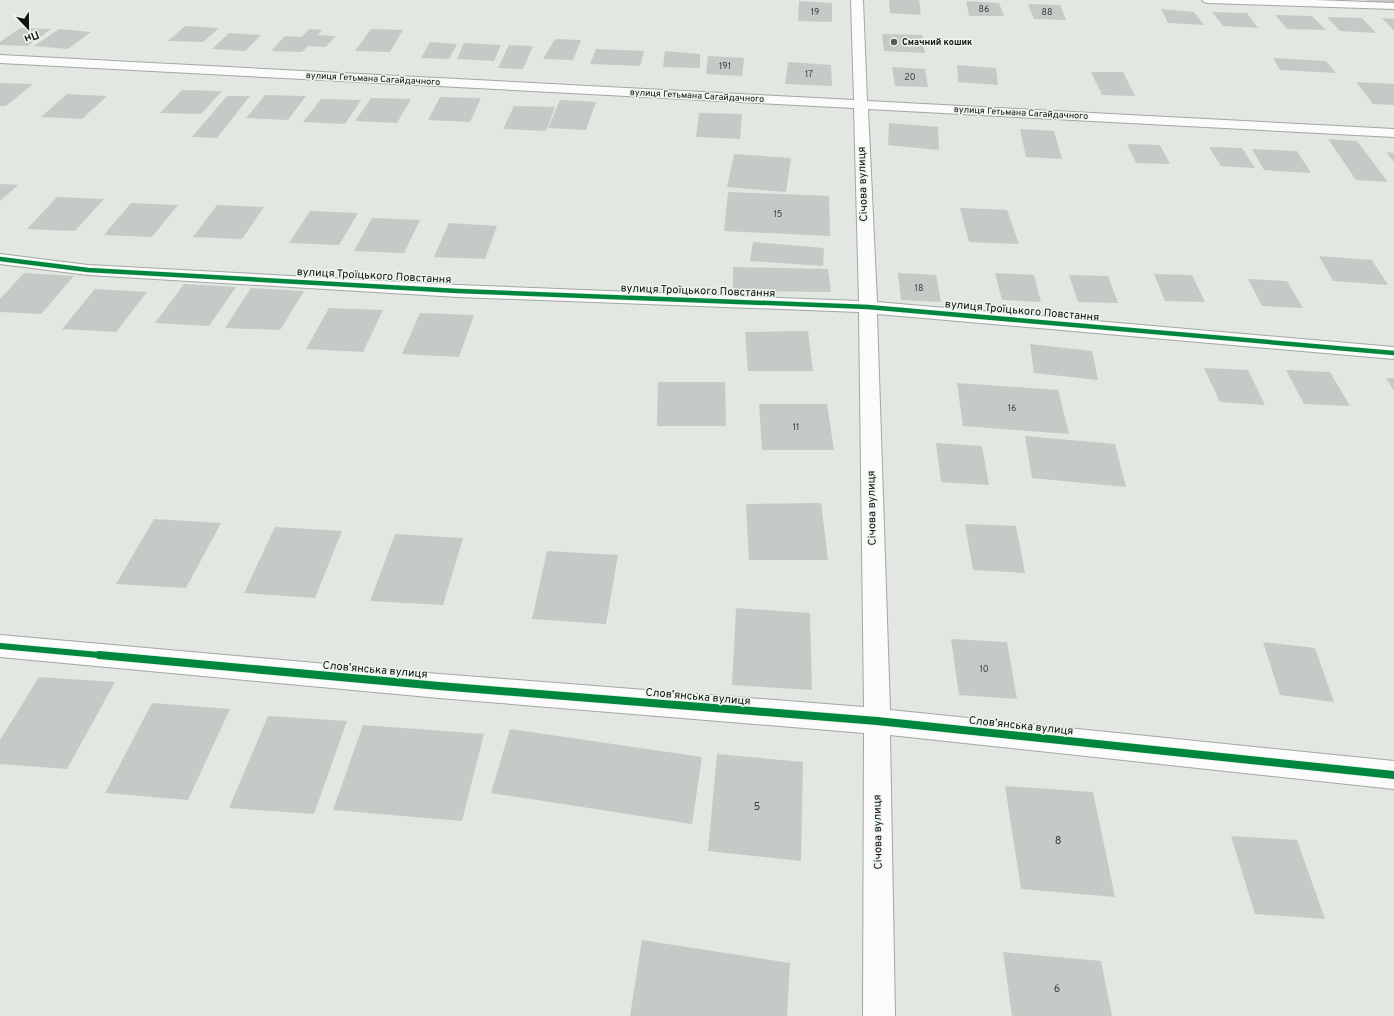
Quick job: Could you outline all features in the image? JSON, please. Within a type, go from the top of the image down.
[{"type":"street","name":"Січова вулиця","points":[[857,0],[868,307],[877,721],[880,1016]]},
{"type":"street","points":[[1208,0],[1394,6]]},
{"type":"street","name":"вулиця Гетьмана Сагайдачного","points":[[0,59],[1394,132]]},
{"type":"street","name":"вулиця Троїцького Повстання","points":[[0,259],[88,270],[451,291],[868,307],[1394,354]]},
{"type":"street","name":"Словʼянська вулиця","points":[[0,646],[447,687],[877,721],[1394,775]]},
{"type":"building","points":[[889,0],[919,0],[921,15],[890,13]]},
{"type":"building","points":[[1394,0],[1394,3],[1367,1]]},
{"type":"building","points":[[799,1],[832,3],[832,22],[798,21]]},
{"type":"building","points":[[966,1],[999,3],[1004,16],[969,16]]},
{"type":"building","points":[[1028,4],[1060,5],[1066,20],[1034,19]]},
{"type":"building","points":[[1161,9],[1194,12],[1204,25],[1168,23]]},
{"type":"building","points":[[1212,12],[1247,13],[1258,28],[1223,26]]},
{"type":"building","points":[[1275,15],[1312,16],[1326,30],[1287,29]]},
{"type":"building","points":[[1327,17],[1362,18],[1376,33],[1340,31]]},
{"type":"building","points":[[1382,18],[1394,19],[1394,31]]},
{"type":"building","points":[[185,26],[219,28],[203,42],[168,41]]},
{"type":"building","points":[[20,28],[51,29],[28,46],[0,45],[0,42]]},
{"type":"building","points":[[59,29],[91,32],[68,49],[34,46]]},
{"type":"building","points":[[309,29],[322,30],[318,35],[336,36],[326,47],[308,46],[302,52],[271,51],[285,36],[302,37]]},
{"type":"building","points":[[371,29],[403,30],[390,52],[355,51]]},
{"type":"building","points":[[229,33],[261,35],[245,51],[212,49]]},
{"type":"building","points":[[882,34],[922,35],[925,53],[884,51]]},
{"type":"building","points":[[555,39],[581,40],[573,60],[543,59]]},
{"type":"building","points":[[430,42],[457,44],[449,59],[421,58]]},
{"type":"building","points":[[464,43],[501,45],[494,61],[457,59]]},
{"type":"building","points":[[509,45],[533,46],[523,69],[498,68]]},
{"type":"building","points":[[596,49],[644,51],[640,66],[590,64]]},
{"type":"building","points":[[665,51],[700,54],[700,68],[663,67]]},
{"type":"building","points":[[708,56],[744,58],[742,76],[706,74]]},
{"type":"building","points":[[1273,58],[1326,61],[1336,73],[1280,70]]},
{"type":"building","points":[[788,62],[831,65],[832,86],[785,84]]},
{"type":"building","points":[[957,65],[996,68],[998,85],[958,82]]},
{"type":"building","points":[[892,67],[925,69],[928,87],[895,86]]},
{"type":"building","points":[[1091,72],[1123,72],[1135,96],[1102,95]]},
{"type":"building","points":[[1356,82],[1394,84],[1394,105],[1373,104]]},
{"type":"building","points":[[0,83],[33,84],[6,106],[0,106]]},
{"type":"building","points":[[182,90],[222,91],[201,114],[160,113]]},
{"type":"building","points":[[67,94],[107,96],[82,119],[41,117]]},
{"type":"building","points":[[265,95],[306,96],[288,120],[246,118]]},
{"type":"building","points":[[227,96],[250,96],[217,138],[192,137]]},
{"type":"building","points":[[440,97],[481,98],[470,122],[428,120]]},
{"type":"building","points":[[371,98],[411,99],[397,123],[355,121]]},
{"type":"building","points":[[321,99],[361,100],[345,124],[303,122]]},
{"type":"building","points":[[560,100],[596,102],[586,130],[548,128]]},
{"type":"building","points":[[514,106],[555,107],[546,131],[503,129]]},
{"type":"building","points":[[699,113],[742,114],[740,139],[696,137]]},
{"type":"building","points":[[889,123],[938,127],[939,150],[888,145]]},
{"type":"building","points":[[1020,129],[1054,131],[1062,159],[1026,157]]},
{"type":"building","points":[[1328,139],[1357,141],[1388,182],[1356,180]]},
{"type":"building","points":[[1127,144],[1160,145],[1170,164],[1136,163]]},
{"type":"building","points":[[1209,147],[1242,148],[1255,168],[1221,166]]},
{"type":"building","points":[[1252,149],[1297,151],[1311,173],[1264,170]]},
{"type":"building","points":[[1386,152],[1394,153],[1394,162]]},
{"type":"building","points":[[734,154],[791,158],[786,192],[727,187]]},
{"type":"building","points":[[0,184],[18,185],[0,201]]},
{"type":"building","points":[[728,192],[829,196],[830,236],[724,231]]},
{"type":"building","points":[[57,197],[104,199],[75,231],[27,229]]},
{"type":"building","points":[[131,203],[178,205],[152,237],[104,235]]},
{"type":"building","points":[[217,205],[264,207],[242,239],[193,237]]},
{"type":"building","points":[[960,208],[1007,210],[1019,244],[969,242]]},
{"type":"building","points":[[310,211],[358,213],[339,245],[289,243]]},
{"type":"building","points":[[372,218],[420,220],[404,253],[354,251]]},
{"type":"building","points":[[449,223],[497,226],[485,259],[434,257]]},
{"type":"building","points":[[753,242],[824,248],[823,266],[750,261]]},
{"type":"building","points":[[1319,256],[1372,260],[1388,285],[1333,281]]},
{"type":"building","points":[[733,267],[828,269],[831,292],[733,291]]},
{"type":"building","points":[[24,273],[74,276],[41,314],[0,312],[0,299]]},
{"type":"building","points":[[898,273],[936,275],[941,302],[901,300]]},
{"type":"building","points":[[995,273],[1034,275],[1041,302],[1002,300]]},
{"type":"building","points":[[1154,274],[1192,275],[1205,302],[1165,301]]},
{"type":"building","points":[[1069,275],[1108,276],[1118,303],[1078,302]]},
{"type":"building","points":[[1248,279],[1287,281],[1303,308],[1262,306]]},
{"type":"building","points":[[184,284],[236,287],[209,326],[155,323]]},
{"type":"building","points":[[251,288],[304,291],[280,330],[225,328]]},
{"type":"building","points":[[95,289],[147,292],[116,332],[62,329]]},
{"type":"building","points":[[329,308],[383,310],[363,352],[306,349]]},
{"type":"building","points":[[420,313],[474,315],[459,357],[402,354]]},
{"type":"building","points":[[808,331],[813,371],[748,371],[745,332]]},
{"type":"building","points":[[1030,344],[1092,351],[1098,380],[1034,373]]},
{"type":"building","points":[[1204,368],[1248,370],[1265,405],[1220,402]]},
{"type":"building","points":[[1286,370],[1330,372],[1350,406],[1304,404]]},
{"type":"building","points":[[1386,378],[1394,378],[1394,391]]},
{"type":"building","points":[[658,382],[725,382],[726,426],[657,426]]},
{"type":"building","points":[[957,383],[1058,390],[1069,434],[963,426]]},
{"type":"building","points":[[759,404],[827,404],[834,450],[762,450]]},
{"type":"building","points":[[1025,436],[1115,444],[1126,487],[1032,478]]},
{"type":"building","points":[[936,443],[982,446],[989,485],[941,482]]},
{"type":"building","points":[[821,503],[828,560],[749,560],[746,504]]},
{"type":"building","points":[[154,519],[221,523],[186,588],[116,584]]},
{"type":"building","points":[[965,524],[1016,526],[1025,573],[973,570]]},
{"type":"building","points":[[275,527],[342,531],[315,598],[244,593]]},
{"type":"building","points":[[395,534],[463,538],[443,605],[370,601]]},
{"type":"building","points":[[547,551],[618,555],[606,624],[532,619]]},
{"type":"building","points":[[736,608],[810,613],[812,690],[732,685]]},
{"type":"building","points":[[951,639],[1007,642],[1017,699],[959,695]]},
{"type":"building","points":[[1263,642],[1315,648],[1334,702],[1280,695]]},
{"type":"building","points":[[39,677],[115,682],[67,769],[0,764],[0,740]]},
{"type":"building","points":[[152,703],[230,709],[188,800],[105,793]]},
{"type":"building","points":[[268,716],[347,721],[314,814],[229,808]]},
{"type":"building","points":[[363,725],[484,734],[462,821],[333,810]]},
{"type":"building","points":[[510,729],[702,757],[692,824],[491,793]]},
{"type":"building","points":[[717,754],[803,762],[801,861],[708,851]]},
{"type":"building","points":[[1005,786],[1093,792],[1115,897],[1021,889]]},
{"type":"building","points":[[1231,836],[1297,840],[1325,919],[1255,914]]},
{"type":"building","points":[[642,940],[790,963],[787,1016],[630,1016]]},
{"type":"building","points":[[1003,952],[1101,961],[1112,1016],[1012,1016]]},
{"type":"cycle path","points":[[0,259],[88,270],[458,291],[868,307],[1394,353]]},
{"type":"cycle path","points":[[0,646],[439,686],[877,721],[1394,775]]},
{"type":"place","name":"Смачний кошик","points":[[894,42]]}]
